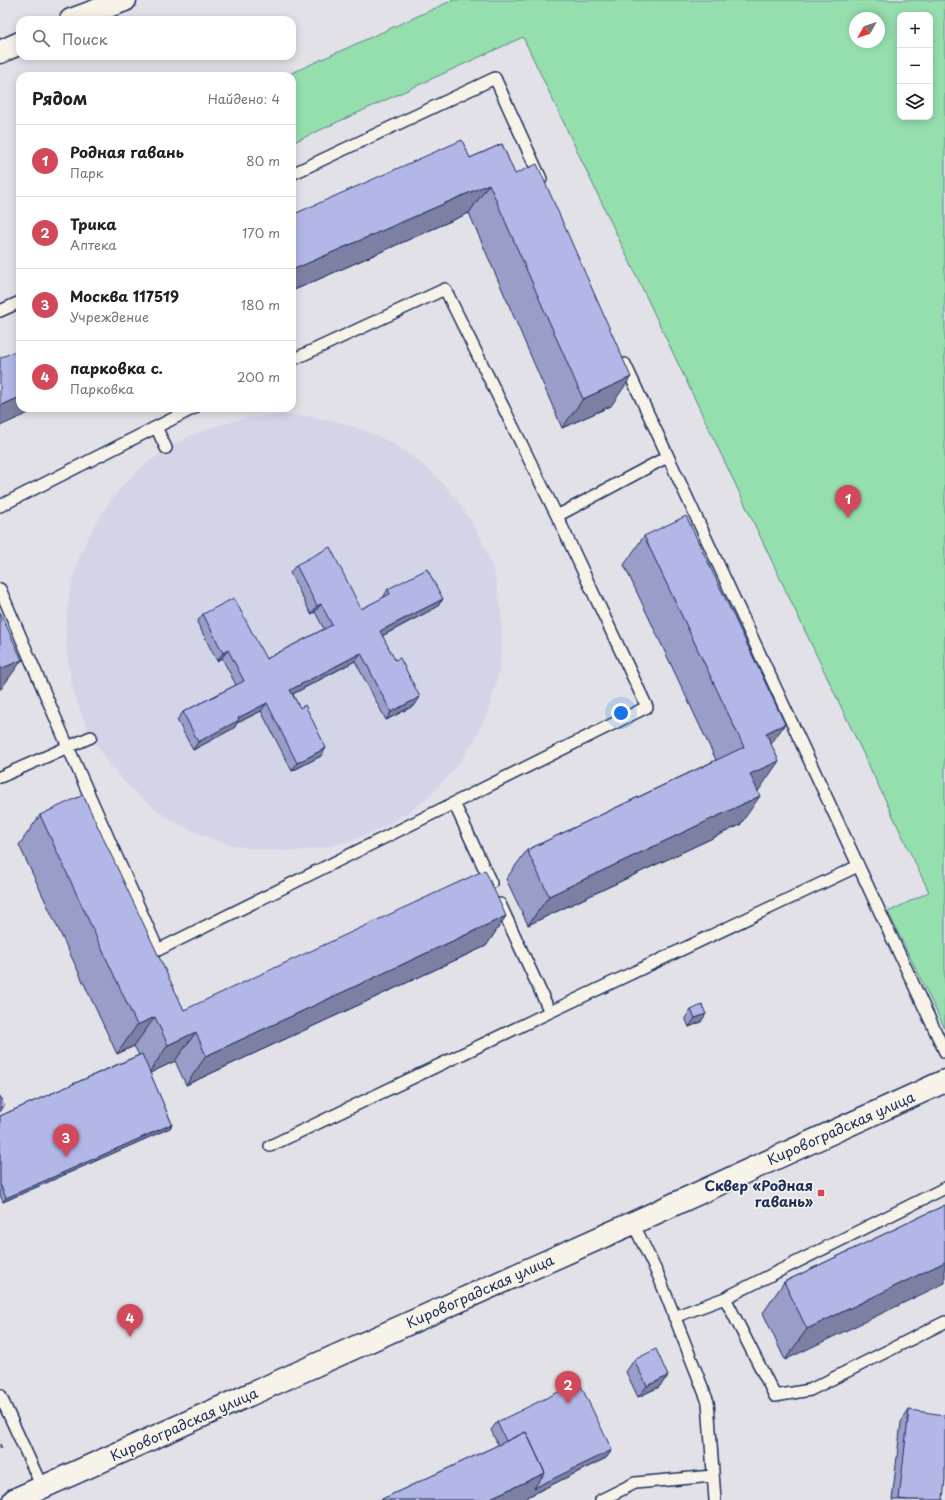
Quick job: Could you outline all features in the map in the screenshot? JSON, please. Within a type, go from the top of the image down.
[{"type":"street","points":[[82,16],[125,0]]},
{"type":"street","points":[[0,52],[16,44]]},
{"type":"street","name":"Кировоградская улица","points":[[14,1500],[633,1223],[945,1081]]},
{"type":"lane","points":[[296,172],[495,78],[545,187]]},
{"type":"lane","points":[[0,589],[158,950],[647,707],[557,516],[445,289],[296,358]]},
{"type":"lane","points":[[0,311],[16,304]]},
{"type":"lane","points":[[621,355],[667,457],[945,1052]]},
{"type":"lane","points":[[0,506],[186,412]]},
{"type":"lane","points":[[156,427],[166,448]]},
{"type":"lane","points":[[557,516],[667,457]]},
{"type":"lane","points":[[0,777],[91,738]]},
{"type":"lane","points":[[454,803],[550,1012]]},
{"type":"lane","points":[[270,1146],[858,866]]},
{"type":"lane","points":[[674,1317],[725,1298],[945,1188]]},
{"type":"lane","points":[[633,1223],[659,1277],[708,1402],[715,1500]]},
{"type":"lane","points":[[725,1298],[775,1396],[810,1390],[945,1322]]},
{"type":"lane","points":[[0,1395],[42,1487]]},
{"type":"lane","points":[[601,1500],[635,1483],[713,1476]]},
{"type":"shaded area","points":[[284,415],[326,419],[367,432],[387,441],[405,452],[438,479],[465,512],[476,530],[485,550],[498,591],[502,633],[498,675],[485,716],[476,736],[465,754],[438,787],[405,814],[387,825],[367,834],[326,847],[284,851],[242,847],[201,834],[181,825],[163,814],[130,787],[103,754],[92,736],[83,716],[70,675],[66,633],[70,591],[83,550],[92,530],[103,512],[130,479],[163,452],[181,441],[201,432],[242,419]]},
{"type":"green space","points":[[453,0],[945,0],[945,1029],[888,912],[929,892],[523,37],[296,141],[296,72],[294,72]]},
{"type":"building","points":[[462,140],[470,158],[502,144],[515,174],[537,164],[631,377],[583,399],[489,184],[296,268],[296,213]]},
{"type":"building","points":[[16,351],[16,399],[0,406],[0,358]]},
{"type":"building","points":[[686,516],[785,724],[766,733],[779,761],[750,774],[760,796],[549,896],[527,850],[744,747],[644,536]]},
{"type":"building","points":[[330,547],[361,609],[390,594],[388,589],[427,569],[443,599],[380,631],[395,660],[400,658],[420,697],[391,712],[361,653],[290,690],[300,708],[305,705],[326,748],[297,763],[267,703],[238,718],[239,720],[198,742],[183,712],[244,681],[228,650],[223,653],[203,614],[234,598],[266,659],[332,625],[321,604],[317,606],[296,565]]},
{"type":"building","points":[[0,612],[22,660],[0,669]]},
{"type":"building","points":[[83,795],[184,1010],[485,870],[506,916],[206,1056],[196,1032],[168,1045],[155,1017],[137,1025],[40,815]]},
{"type":"building","points":[[702,1005],[706,1014],[695,1018],[691,1010]]},
{"type":"building","points":[[142,1054],[172,1124],[6,1198],[0,1184],[0,1116]]},
{"type":"building","points":[[0,1096],[4,1106],[0,1108]]},
{"type":"building","points":[[945,1205],[945,1262],[807,1329],[784,1282]]},
{"type":"building","points":[[656,1349],[668,1376],[647,1386],[634,1360]]},
{"type":"building","points":[[579,1382],[612,1450],[534,1488],[545,1473],[526,1432],[506,1441],[497,1422]]},
{"type":"building","points":[[909,1410],[945,1415],[945,1479],[943,1500],[899,1499]]},
{"type":"building","points":[[526,1432],[545,1473],[486,1500],[380,1500]]},
{"type":"place","name":"Родная гавань","points":[[848,518]]},
{"type":"place","name":"Москва 117519","points":[[66,1157]]},
{"type":"place","name":"Сквер «Родная гавань»","points":[[821,1193]]},
{"type":"place","name":"парковка с.","points":[[130,1337]]},
{"type":"place","name":"Трика","points":[[568,1404]]}]
